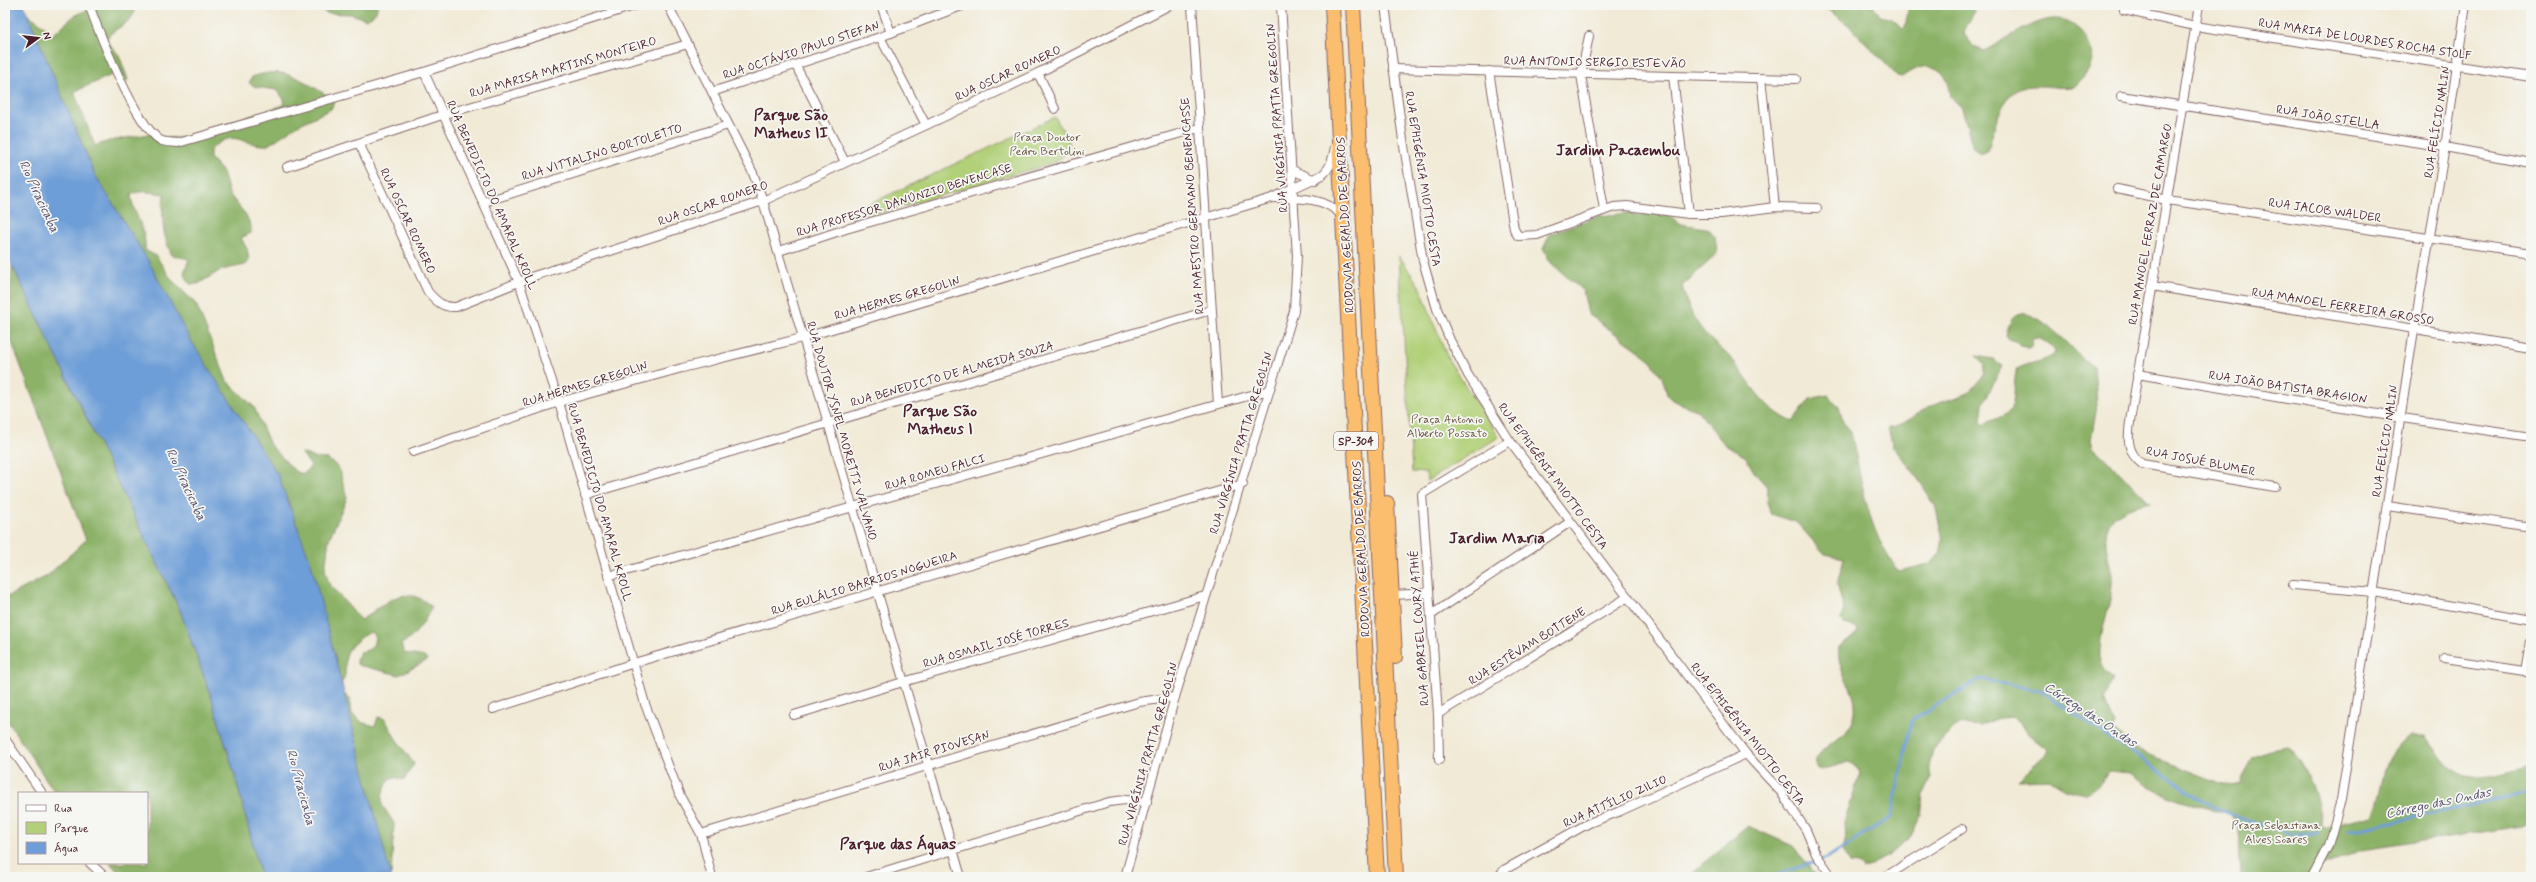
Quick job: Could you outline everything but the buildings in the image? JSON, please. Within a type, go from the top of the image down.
[{"type":"highway","name":"RODOVIA GERALDO DE BARROS","points":[[1332,5],[1340,123],[1377,877]]},
{"type":"highway","name":"RODOVIA GERALDO DE BARROS","points":[[1353,5],[1396,877]]},
{"type":"highway","points":[[1354,27],[1358,5]]},
{"type":"highway","points":[[1376,460],[1387,501],[1393,595],[1396,682],[1390,744]]},
{"type":"street","points":[[90,5],[98,28],[134,106],[148,127],[164,142],[178,143],[424,72],[637,5]]},
{"type":"street","name":"RUA DOUTOR YSNEL MORETTI VALVANO","points":[[668,5],[753,173],[763,200],[827,424],[853,507],[876,592],[929,764],[961,877]]},
{"type":"street","points":[[881,5],[891,32]]},
{"type":"street","name":"RUA OCTÁVIO PAULO STEFAN","points":[[712,92],[796,66],[880,37],[964,5]]},
{"type":"street","name":"RUA OSCAR ROMERO","points":[[359,143],[420,275],[435,300],[444,306],[456,307],[518,282],[763,200],[1038,73],[1170,5]]},
{"type":"street","name":"RUA MAESTRO GERMANO BENENCASSE","points":[[1192,5],[1218,404]]},
{"type":"street","name":"RUA VIRGÍNIA PRATTA GREGOLIN","points":[[1125,877],[1148,802],[1175,697],[1205,596],[1243,484],[1269,390],[1294,311],[1297,268],[1281,5]]},
{"type":"street","name":"RUA EPHIGÊNIA MIOTTO CESTA","points":[[1385,5],[1393,69],[1423,261],[1435,303],[1468,374],[1510,441],[1570,522],[1746,754],[1781,792],[1806,830],[1816,854],[1832,877]]},
{"type":"street","name":"RUA MANOEL FERRAZ DE CAMARGO","points":[[2129,448],[2128,435],[2137,374],[2199,5]]},
{"type":"street","name":"RUA FELÍCIO NALIN","points":[[2312,877],[2328,846],[2341,800],[2402,418],[2414,330],[2431,237],[2458,66],[2466,5]]},
{"type":"street","name":"RUA MARIA DE LOURDES ROCHA STOLF","points":[[2124,10],[2195,26],[2531,77]]},
{"type":"street","points":[[1589,36],[1581,75],[1604,209]]},
{"type":"street","points":[[880,37],[926,125]]},
{"type":"street","name":"RUA MARISA MARTINS MONTEIRO","points":[[287,167],[444,114],[688,44]]},
{"type":"street","points":[[796,66],[845,162]]},
{"type":"street","name":"RUA ANTONIO SERGIO ESTEVÃO","points":[[1393,69],[1581,75],[1796,79]]},
{"type":"street","points":[[1489,71],[1514,230],[1518,236],[1526,237],[1537,235],[1604,209],[1627,206],[1689,214],[1721,214],[1775,207],[1817,208]]},
{"type":"street","name":"RUA BENEDICTO DO AMARAL KROLL","points":[[424,72],[484,202],[518,282],[559,402],[634,664],[644,704],[680,796],[701,834],[712,877]]},
{"type":"street","points":[[1038,73],[1056,109]]},
{"type":"street","points":[[1672,76],[1689,214]]},
{"type":"street","points":[[1761,78],[1775,207]]},
{"type":"street","name":"RUA JOÃO STELLA","points":[[2121,96],[2182,107],[2445,147],[2531,163]]},
{"type":"street","name":"RUA HERMES GREGOLIN","points":[[413,452],[559,402],[682,368],[802,338],[1272,198],[1315,180],[1327,171],[1332,160],[1340,123]]},
{"type":"street","name":"RUA VITTALINO BORTOLETTO","points":[[484,202],[728,125]]},
{"type":"street","name":"RUA PROFESSOR DANÚNZIO BENENCASE","points":[[778,252],[846,229],[1199,128]]},
{"type":"street","points":[[1292,170],[1315,180]]},
{"type":"street","name":"RUA JACOB WALDER","points":[[2117,189],[2167,200],[2431,237],[2531,253]]},
{"type":"street","name":"RUA HERMES GREGOLIN","points":[[1272,198],[1313,200],[1329,204],[1344,219]]},
{"type":"street","name":"RUA MANOEL FERREIRA GROSSO","points":[[2152,286],[2531,348]]},
{"type":"street","name":"RUA BENEDICTO DE ALMEIDA SOUZA","points":[[585,495],[1211,310]]},
{"type":"street","name":"RUA JOÃO BATISTA BRAGION","points":[[2137,374],[2402,418],[2531,436]]},
{"type":"street","name":"RUA ROMEU FALCI","points":[[608,576],[1269,390]]},
{"type":"street","name":"RUA GABRIEL COURY ATHIÉ","points":[[1439,760],[1438,714],[1422,494],[1510,441]]},
{"type":"street","name":"RUA JOSUÉ BLUMER","points":[[2129,448],[2133,457],[2142,464],[2275,487]]},
{"type":"street","name":"RUA EULÁLIO BARRIOS NOGUEIRA","points":[[493,709],[634,664],[1243,484]]},
{"type":"street","points":[[2387,506],[2531,527]]},
{"type":"street","points":[[1431,615],[1570,522]]},
{"type":"street","points":[[2293,584],[2374,592],[2531,620]]},
{"type":"street","points":[[1393,595],[1429,593]]},
{"type":"street","name":"RUA OSMAIL JOSÉ TORRES","points":[[794,715],[903,682],[1205,596]]},
{"type":"street","name":"RUA ESTÊVAM BOTTENE","points":[[1438,714],[1628,598]]},
{"type":"street","points":[[2445,659],[2529,672],[2531,642]]},
{"type":"street","name":"RUA JAIR PIOVESAN","points":[[701,834],[929,764],[1139,702],[1175,697]]},
{"type":"street","points":[[5,739],[41,792]]},
{"type":"street","name":"RUA ATTÍLIO ZILIO","points":[[1498,877],[1504,870],[1589,823],[1618,812],[1746,754]]},
{"type":"street","points":[[866,877],[1109,802],[1125,800],[1148,802]]},
{"type":"street","points":[[1885,877],[1962,829]]},
{"type":"street","points":[[91,864],[105,877]]},
{"type":"green space","points":[[5,5],[19,10],[31,17],[52,35],[74,16],[98,5],[135,5],[135,11],[129,21],[109,35],[106,40],[119,55],[128,80],[126,82],[116,73],[74,92],[95,146],[109,141],[149,134],[159,138],[186,138],[205,134],[230,123],[284,105],[284,99],[276,90],[256,87],[249,83],[252,77],[264,74],[276,73],[295,77],[335,100],[331,109],[298,125],[268,145],[259,145],[233,138],[226,139],[210,150],[210,158],[223,172],[229,194],[246,215],[251,226],[251,233],[241,238],[247,249],[249,260],[245,265],[221,270],[198,284],[190,284],[184,273],[189,259],[172,255],[168,247],[163,225],[164,194],[152,192],[135,193],[131,195],[132,202],[144,235],[145,250],[156,256],[171,279],[196,304],[227,381],[254,407],[270,445],[296,472],[304,474],[311,466],[301,452],[314,458],[328,459],[339,468],[347,498],[329,539],[325,569],[329,584],[361,620],[387,602],[403,595],[422,599],[432,607],[423,623],[415,633],[401,644],[404,653],[424,657],[428,660],[399,675],[358,665],[356,661],[360,652],[370,649],[373,645],[375,635],[370,632],[350,647],[347,654],[344,679],[339,687],[193,371]]},
{"type":"green space","points":[[316,5],[377,5],[377,10],[366,19],[351,14],[326,13]]},
{"type":"green space","points":[[1822,5],[1873,5],[1880,16],[1892,19],[1903,28],[1905,27],[1909,5],[1979,5],[1964,34],[1974,47],[1984,51],[2036,23],[2060,19],[2075,26],[2087,38],[2091,45],[2092,60],[2088,72],[2074,87],[2063,88],[2031,86],[2021,88],[2012,94],[2000,111],[1988,151],[1980,154],[1973,148],[1962,108],[1951,97],[1946,78],[1941,72],[1935,68],[1928,67],[1911,71],[1902,77],[1897,76],[1851,27]]},
{"type":"green space","name":"Praça Doutor Pedro Bertolini","points":[[1055,117],[1069,141],[1070,149],[1057,162],[869,216],[861,208]]},
{"type":"green space","name":"Praça Sebastiana Alves Soares","points":[[1648,211],[1669,215],[1680,224],[1706,228],[1715,236],[1717,254],[1682,286],[1684,294],[1689,308],[1700,327],[1710,339],[1730,357],[1765,403],[1773,410],[1793,422],[1810,399],[1828,395],[1839,406],[1843,421],[1851,433],[1867,505],[1873,523],[1888,556],[1899,571],[1929,564],[1940,554],[1943,539],[1935,505],[1912,470],[1893,447],[1888,428],[1894,428],[1931,406],[1968,393],[1983,376],[1985,365],[1976,356],[1993,359],[2002,366],[1983,404],[1981,421],[1984,425],[2007,413],[2014,398],[2017,369],[2046,359],[2055,354],[2054,349],[2038,338],[2032,339],[2032,346],[2028,348],[2010,340],[2006,335],[2011,321],[2019,314],[2028,315],[2039,319],[2060,336],[2078,355],[2094,366],[2097,404],[2091,440],[2093,447],[2150,502],[2128,508],[2113,518],[2107,530],[2106,538],[2112,586],[2102,632],[2100,659],[2106,673],[2113,679],[2104,699],[2115,724],[2113,729],[2134,749],[2223,784],[2239,785],[2252,756],[2271,750],[2289,747],[2302,765],[2312,785],[2316,795],[2322,828],[2372,816],[2377,804],[2384,773],[2391,755],[2409,736],[2425,736],[2442,758],[2453,769],[2461,774],[2471,777],[2491,777],[2531,767],[2531,822],[2522,826],[2362,850],[2310,871],[2307,877],[2241,877],[2238,828],[2230,814],[2181,801],[2156,790],[2131,773],[2108,771],[2098,786],[2085,794],[2067,790],[2049,779],[2018,780],[2045,756],[2048,750],[2028,734],[2021,723],[2013,717],[1999,718],[1980,726],[1961,724],[1954,728],[1933,750],[1929,767],[1931,779],[1924,795],[1921,815],[1911,836],[1888,856],[1863,869],[1858,864],[1849,863],[1843,852],[1845,840],[1844,823],[1860,773],[1856,766],[1849,762],[1821,770],[1816,768],[1816,761],[1823,749],[1848,729],[1852,723],[1855,712],[1855,702],[1841,667],[1839,657],[1839,647],[1854,637],[1858,631],[1856,627],[1844,624],[1840,620],[1844,610],[1837,584],[1844,558],[1825,554],[1796,522],[1771,514],[1767,503],[1768,488],[1754,472],[1746,457],[1725,445],[1698,411],[1672,400],[1667,394],[1662,377],[1648,357],[1588,314],[1583,291],[1551,263],[1543,249],[1550,234],[1598,216],[1629,213],[1639,217]]},
{"type":"green space","name":"Praça Antonio Alberto Possato","points":[[1399,256],[1420,287],[1448,359],[1499,437],[1427,481],[1426,473],[1412,472]]},
{"type":"green space","points":[[12,265],[180,610],[211,696],[236,779],[261,877],[123,877],[111,864],[148,864],[148,792],[54,792],[5,717],[5,598],[47,576],[86,540],[8,332]]},
{"type":"green space","points":[[346,695],[350,699],[352,714],[363,723],[375,726],[378,717],[385,719],[396,739],[414,764],[404,780],[394,777],[389,779],[382,795],[382,805],[394,823],[391,877],[336,696]]},
{"type":"green space","points":[[1748,826],[1795,847],[1816,877],[1687,877]]},
{"type":"water","name":"Rio Piracicaba","points":[[5,5],[24,5],[94,173],[149,262],[188,336],[278,475],[311,563],[391,877],[261,877],[236,779],[211,696],[180,610],[5,251]]},
{"type":"waterway","name":"Córrego das Ondas","points":[[1769,877],[1827,858],[1891,817],[1912,720],[1980,679],[2041,691],[2203,801],[2239,818],[2289,834],[2319,833]]},
{"type":"waterway","name":"Córrego das Ondas","points":[[2349,831],[2512,797],[2531,791]]},
{"type":"district","name":"Parque São Matheus II","points":[[791,123]]},
{"type":"district","name":"Jardim Pacaembu","points":[[1618,149]]},
{"type":"district","name":"Parque São Matheus I","points":[[940,419]]},
{"type":"district","name":"Jardim Maria","points":[[1497,537]]},
{"type":"district","name":"Parque das Águas","points":[[898,843]]}]
